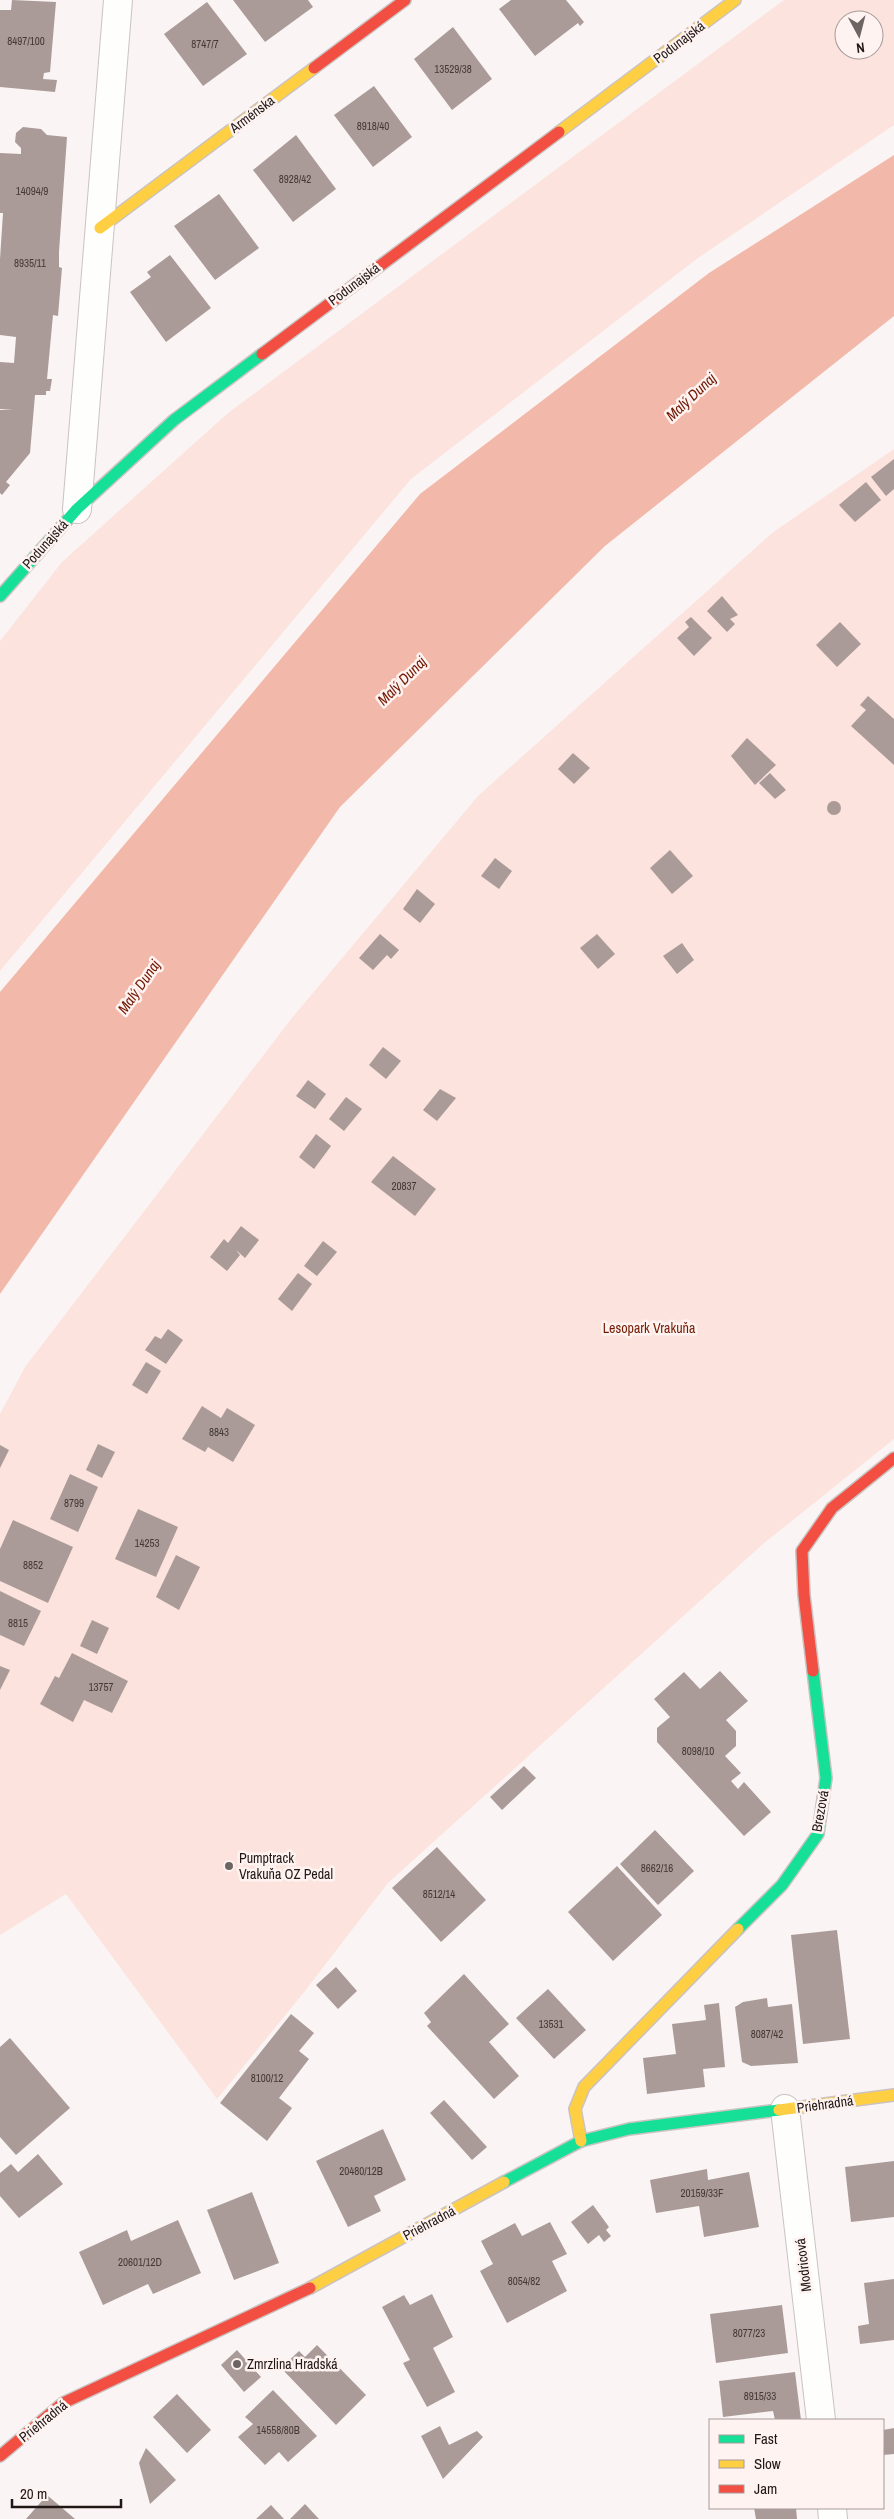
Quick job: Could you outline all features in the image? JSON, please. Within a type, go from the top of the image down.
[{"type":"street","points":[[77,509],[118,0]]},
{"type":"street","name":"Arménska","points":[[100,228],[405,0]]},
{"type":"street","name":"Podunajská","points":[[0,596],[77,509],[174,420],[735,0]]},
{"type":"street","name":"Brezová","points":[[581,2141],[575,2108],[584,2087],[782,1885],[818,1834],[826,1778],[804,1595],[802,1551],[832,1508],[894,1458]]},
{"type":"street","name":"Priehradná","points":[[0,2456],[63,2403],[308,2288],[581,2141],[629,2129],[894,2094]]},
{"type":"street","name":"Modricová","points":[[785,2109],[822,2419]]},
{"type":"green space","points":[[784,0],[894,0],[894,125],[698,258],[411,479],[0,971],[0,641],[62,562],[228,413]]},
{"type":"green space","name":"Lesopark Vrakuňa","points":[[894,449],[894,1439],[763,1544],[388,1883],[305,1991],[217,2099],[66,1894],[0,1935],[0,1414],[25,1367],[291,1019],[478,796],[772,533]]},
{"type":"water","name":"Malý Dunaj","points":[[894,155],[894,316],[605,546],[340,807],[0,1294],[0,992],[420,494],[709,273]]},
{"type":"building","points":[[12,0],[56,2],[50,72],[44,73],[43,79],[57,80],[55,92],[0,87],[0,10],[11,10]]},
{"type":"building","points":[[233,0],[308,0],[313,7],[265,42]]},
{"type":"building","points":[[511,0],[566,0],[584,22],[580,26],[578,23],[535,56],[499,9]]},
{"type":"building","points":[[207,2],[247,54],[203,86],[164,34]]},
{"type":"building","points":[[453,27],[492,79],[452,110],[414,59]]},
{"type":"building","points":[[374,86],[412,137],[373,167],[334,115]]},
{"type":"building","points":[[23,127],[41,129],[47,135],[67,137],[59,252],[59,267],[62,268],[58,316],[53,315],[47,379],[52,379],[50,391],[46,391],[46,395],[35,395],[30,453],[6,482],[10,485],[2,495],[0,493],[0,410],[13,410],[0,409],[0,362],[14,363],[16,337],[0,335],[0,259],[3,213],[0,213],[0,153],[21,154],[21,148],[15,142],[16,133]]},
{"type":"building","points":[[296,135],[336,189],[293,222],[253,170]]},
{"type":"building","points":[[219,194],[259,248],[215,280],[174,226]]},
{"type":"building","points":[[170,255],[211,308],[166,342],[130,292],[151,277],[147,272]]},
{"type":"building","points":[[894,459],[894,489],[886,496],[871,477]]},
{"type":"building","points":[[866,482],[881,500],[855,522],[839,505]]},
{"type":"building","points":[[722,596],[738,615],[730,619],[735,624],[727,632],[707,611]]},
{"type":"building","points":[[691,617],[712,638],[694,656],[677,638],[689,627],[685,622]]},
{"type":"building","points":[[840,622],[861,644],[837,667],[816,645]]},
{"type":"building","points":[[868,696],[894,719],[894,765],[851,726],[866,710],[860,705]]},
{"type":"building","points":[[747,738],[776,765],[755,785],[731,756]]},
{"type":"building","points":[[573,753],[590,768],[574,784],[558,769]]},
{"type":"building","points":[[770,773],[786,790],[775,799],[759,783]]},
{"type":"building","points":[[831,801],[837,801],[841,808],[837,815],[831,815],[827,811],[827,805]]},
{"type":"building","points":[[670,850],[693,876],[672,894],[650,868]]},
{"type":"building","points":[[495,858],[512,871],[499,889],[481,876]]},
{"type":"building","points":[[417,889],[435,904],[420,923],[403,909]]},
{"type":"building","points":[[380,934],[399,950],[391,959],[387,955],[373,970],[359,958]]},
{"type":"building","points":[[597,934],[615,954],[598,969],[580,948]]},
{"type":"building","points":[[682,943],[694,960],[677,974],[663,956]]},
{"type":"building","points":[[383,1047],[401,1061],[386,1079],[369,1065]]},
{"type":"building","points":[[308,1080],[326,1094],[315,1109],[296,1096]]},
{"type":"building","points":[[440,1089],[456,1098],[437,1121],[423,1110]]},
{"type":"building","points":[[346,1097],[362,1109],[344,1131],[329,1119]]},
{"type":"building","points":[[316,1134],[331,1146],[314,1169],[299,1157]]},
{"type":"building","points":[[393,1156],[436,1189],[415,1216],[371,1182]]},
{"type":"building","points":[[241,1226],[259,1240],[245,1258],[236,1250],[240,1255],[227,1271],[210,1257],[224,1239],[228,1243]]},
{"type":"building","points":[[323,1241],[337,1252],[317,1276],[304,1266]]},
{"type":"building","points":[[298,1273],[312,1284],[292,1311],[278,1299]]},
{"type":"building","points":[[168,1329],[183,1340],[166,1364],[145,1350],[155,1336],[161,1339]]},
{"type":"building","points":[[146,1362],[161,1371],[147,1394],[132,1385]]},
{"type":"building","points":[[202,1406],[221,1418],[227,1408],[255,1425],[233,1462],[208,1447],[205,1452],[182,1439]]},
{"type":"building","points":[[98,1444],[115,1452],[102,1478],[86,1470]]},
{"type":"building","points":[[0,1445],[9,1450],[0,1468]]},
{"type":"building","points":[[70,1474],[98,1487],[78,1532],[50,1519]]},
{"type":"building","points":[[138,1509],[178,1527],[156,1577],[115,1559]]},
{"type":"building","points":[[13,1520],[73,1547],[48,1603],[0,1581],[0,1549]]},
{"type":"building","points":[[176,1555],[200,1567],[179,1610],[156,1597]]},
{"type":"building","points":[[0,1591],[41,1611],[24,1646],[0,1635]]},
{"type":"building","points":[[92,1620],[109,1628],[97,1654],[80,1646]]},
{"type":"building","points":[[72,1653],[128,1681],[112,1713],[84,1700],[73,1722],[40,1704],[55,1676],[59,1678]]},
{"type":"building","points":[[0,1666],[10,1670],[0,1690]]},
{"type":"building","points":[[720,1671],[748,1701],[726,1720],[736,1731],[736,1746],[725,1756],[741,1773],[731,1781],[738,1789],[744,1782],[771,1812],[744,1836],[657,1742],[657,1728],[670,1717],[654,1699],[684,1672],[700,1689]]},
{"type":"building","points":[[524,1766],[536,1778],[502,1810],[490,1797]]},
{"type":"building","points":[[655,1830],[694,1871],[658,1905],[620,1864]]},
{"type":"building","points":[[437,1847],[486,1900],[441,1942],[392,1888]]},
{"type":"building","points":[[617,1866],[662,1915],[613,1961],[568,1912]]},
{"type":"building","points":[[837,1930],[850,2039],[803,2044],[791,1935]]},
{"type":"building","points":[[336,1967],[357,1991],[338,2009],[316,1985]]},
{"type":"building","points":[[464,1974],[509,2024],[489,2042],[519,2076],[494,2099],[427,2026],[431,2022],[424,2013]]},
{"type":"building","points":[[548,1989],[586,2030],[554,2059],[516,2018]]},
{"type":"building","points":[[767,1998],[768,2007],[792,2004],[798,2063],[751,2066],[742,2062],[735,2007],[743,2002]]},
{"type":"building","points":[[719,2003],[725,2067],[703,2069],[705,2087],[647,2094],[643,2058],[676,2054],[672,2024],[706,2020],[704,2005]]},
{"type":"building","points":[[291,2014],[314,2033],[299,2051],[309,2059],[279,2098],[292,2108],[267,2141],[220,2103]]},
{"type":"building","points":[[10,2038],[70,2108],[16,2155],[0,2137],[0,2047]]},
{"type":"building","points":[[444,2100],[487,2147],[472,2160],[430,2113]]},
{"type":"building","points":[[383,2129],[406,2180],[374,2196],[381,2211],[348,2227],[316,2161]]},
{"type":"building","points":[[38,2154],[63,2184],[19,2218],[0,2196],[0,2173],[11,2164],[18,2172]]},
{"type":"building","points":[[894,2161],[894,2217],[851,2222],[845,2167]]},
{"type":"building","points":[[707,2169],[708,2180],[749,2172],[759,2227],[704,2237],[699,2206],[656,2213],[650,2180]]},
{"type":"building","points":[[252,2192],[279,2263],[234,2280],[207,2210]]},
{"type":"building","points":[[593,2205],[609,2227],[606,2230],[611,2236],[604,2242],[599,2235],[588,2244],[571,2222]]},
{"type":"building","points":[[178,2220],[201,2273],[153,2294],[148,2284],[103,2305],[79,2252],[127,2230],[131,2241]]},
{"type":"building","points":[[550,2222],[567,2254],[552,2261],[567,2291],[507,2323],[480,2271],[493,2264],[481,2241],[515,2223],[522,2236]]},
{"type":"building","points":[[894,2279],[894,2340],[860,2344],[858,2326],[869,2324],[864,2283]]},
{"type":"building","points":[[432,2294],[453,2337],[433,2348],[455,2392],[427,2407],[403,2363],[410,2360],[382,2307],[404,2295],[410,2305]]},
{"type":"building","points":[[782,2305],[788,2353],[716,2363],[710,2314]]},
{"type":"building","points":[[317,2345],[366,2395],[336,2425],[281,2368],[299,2351],[305,2357]]},
{"type":"building","points":[[237,2350],[261,2377],[244,2392],[221,2365]]},
{"type":"building","points":[[795,2372],[801,2419],[775,2419],[773,2411],[723,2417],[719,2381]]},
{"type":"building","points":[[273,2390],[317,2436],[288,2462],[279,2452],[265,2465],[238,2437],[253,2424],[245,2417]]},
{"type":"building","points":[[177,2394],[211,2430],[187,2453],[153,2417]]},
{"type":"building","points":[[440,2426],[449,2445],[477,2431],[483,2437],[443,2479],[421,2436]]},
{"type":"building","points":[[894,2428],[894,2454],[884,2455],[884,2430]]},
{"type":"building","points":[[146,2448],[176,2480],[150,2504],[139,2463]]},
{"type":"building","points":[[47,2495],[75,2519],[26,2519]]},
{"type":"building","points":[[305,2504],[319,2519],[290,2519]]},
{"type":"building","points":[[271,2505],[284,2519],[256,2519]]},
{"type":"building","points":[[754,2509],[796,2509],[797,2519],[756,2519]]},
{"type":"traffic: fast","points":[[0,596],[77,509],[174,420],[262,354]]},
{"type":"traffic: fast","points":[[738,1929],[782,1885],[818,1834],[826,1778],[813,1671]]},
{"type":"traffic: fast","points":[[504,2182],[581,2141],[629,2129],[779,2110]]},
{"type":"traffic: slow","points":[[559,132],[735,0]]},
{"type":"traffic: slow","points":[[100,228],[314,68]]},
{"type":"traffic: slow","points":[[581,2141],[575,2109],[584,2087],[738,1929]]},
{"type":"traffic: slow","points":[[779,2110],[894,2095]]},
{"type":"traffic: slow","points":[[310,2288],[504,2182]]},
{"type":"traffic: jam","points":[[314,68],[405,0]]},
{"type":"traffic: jam","points":[[262,354],[559,132]]},
{"type":"traffic: jam","points":[[813,1671],[804,1595],[802,1551],[832,1508],[894,1458]]},
{"type":"traffic: jam","points":[[0,2456],[63,2403],[310,2288]]},
{"type":"place","name":"Pumptrack Vrakuňa OZ Pedal","points":[[229,1866]]},
{"type":"place","name":"Zmrzlina Hradská","points":[[237,2364]]}]
